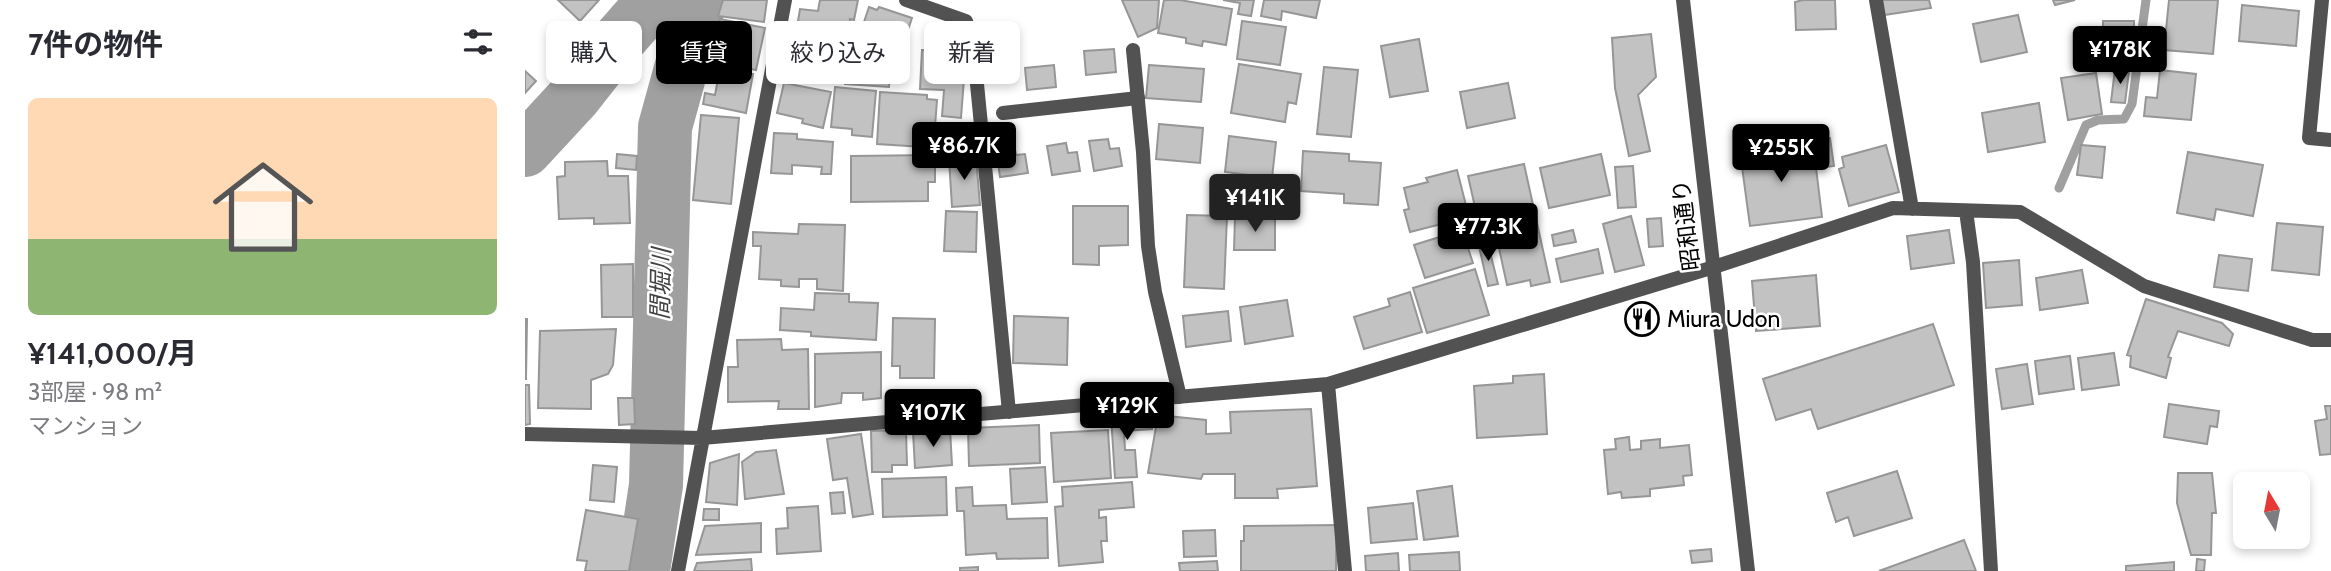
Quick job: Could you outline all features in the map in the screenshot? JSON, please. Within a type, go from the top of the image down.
[{"type":"street","points":[[678,571],[785,0]]},
{"type":"street","points":[[906,0],[966,21],[973,43],[1009,412]]},
{"type":"street","name":"昭和通り","points":[[1683,0],[1748,571]]},
{"type":"street","points":[[1876,0],[1912,209]]},
{"type":"street","points":[[2322,0],[2325,30],[2309,138],[2331,140]]},
{"type":"street","points":[[1133,50],[1148,246],[1153,281],[1179,397]]},
{"type":"street","points":[[1003,113],[1138,97]]},
{"type":"street","points":[[525,434],[702,438],[1328,384],[1714,267],[1893,208],[2020,212],[2144,286],[2312,340],[2331,340]]},
{"type":"street","points":[[1966,211],[1973,262],[1991,571]]},
{"type":"street","points":[[1328,384],[1345,571]]},
{"type":"building","points":[[558,0],[599,0],[580,21]]},
{"type":"building","points":[[723,0],[767,0],[764,22],[718,16]]},
{"type":"building","points":[[820,0],[858,0],[854,20],[798,21],[800,9],[818,11]]},
{"type":"building","points":[[1122,0],[1159,0],[1157,28],[1138,37]]},
{"type":"building","points":[[1164,0],[1232,9],[1226,45],[1203,41],[1202,46],[1186,43],[1186,38],[1158,33]]},
{"type":"building","points":[[1223,0],[1254,0],[1251,16],[1238,14],[1240,3]]},
{"type":"building","points":[[1264,0],[1320,0],[1316,18],[1282,11],[1281,20],[1261,16]]},
{"type":"building","points":[[1835,0],[1836,29],[1796,30],[1795,2]]},
{"type":"building","points":[[1882,0],[1929,0],[1931,8],[1884,15]]},
{"type":"building","points":[[2053,0],[2075,0],[2055,5]]},
{"type":"building","points":[[2169,0],[2218,0],[2213,54],[2164,50]]},
{"type":"building","points":[[2242,5],[2299,11],[2296,46],[2239,41]]},
{"type":"building","points":[[869,7],[877,10],[879,7],[912,18],[910,24],[910,21],[864,21]]},
{"type":"building","points":[[2018,15],[2027,52],[1981,62],[1973,24]]},
{"type":"building","points":[[1242,21],[1286,27],[1280,65],[1237,59]]},
{"type":"building","points":[[2103,21],[2134,21],[2134,42],[2125,42],[2125,56],[2084,56],[2084,27],[2103,27]]},
{"type":"building","points":[[752,25],[765,28],[756,70],[752,69]]},
{"type":"building","points":[[1651,34],[1656,77],[1638,95],[1650,151],[1629,156],[1615,88],[1612,38]]},
{"type":"building","points":[[1419,39],[1428,91],[1390,97],[1381,46]]},
{"type":"building","points":[[1114,49],[1116,72],[1086,75],[1084,51]]},
{"type":"building","points":[[924,50],[924,84],[964,84],[961,118],[942,116],[944,90],[920,89]]},
{"type":"building","points":[[1239,64],[1301,74],[1296,104],[1288,102],[1285,122],[1231,113]]},
{"type":"building","points":[[1054,65],[1056,87],[1027,90],[1025,68]]},
{"type":"building","points":[[1149,65],[1204,69],[1201,102],[1146,98]]},
{"type":"building","points":[[1324,67],[1358,70],[1351,137],[1317,134]]},
{"type":"building","points":[[2115,69],[2129,71],[2125,103],[2111,102]]},
{"type":"building","points":[[2160,70],[2196,74],[2191,120],[2144,116],[2146,97],[2157,98]]},
{"type":"building","points":[[525,71],[536,81],[525,93]]},
{"type":"building","points":[[2096,73],[2102,114],[2068,120],[2061,78]]},
{"type":"building","points":[[1508,83],[1515,118],[1467,128],[1460,92]]},
{"type":"building","points":[[717,84],[751,84],[746,113],[703,104],[705,93],[715,95]]},
{"type":"building","points":[[784,84],[831,92],[823,128],[802,123],[803,119],[777,113]]},
{"type":"building","points":[[845,84],[889,84],[889,87]]},
{"type":"building","points":[[835,87],[876,91],[872,137],[852,135],[852,129],[831,127]]},
{"type":"building","points":[[880,92],[927,95],[927,99],[937,100],[935,127],[957,129],[956,149],[877,144]]},
{"type":"building","points":[[2039,103],[2045,142],[1988,152],[1982,113]]},
{"type":"building","points":[[701,115],[739,118],[731,204],[693,200]]},
{"type":"building","points":[[1159,124],[1203,128],[1200,163],[1156,159]]},
{"type":"building","points":[[774,133],[797,134],[797,139],[833,142],[831,174],[821,174],[822,167],[792,165],[792,174],[771,173]]},
{"type":"building","points":[[1229,136],[1276,142],[1272,178],[1225,172]]},
{"type":"building","points":[[1830,138],[1834,166],[1819,168],[1815,140]]},
{"type":"building","points":[[1108,139],[1110,149],[1119,148],[1122,166],[1094,171],[1089,141]]},
{"type":"building","points":[[1066,143],[1068,153],[1077,152],[1080,171],[1052,175],[1047,146]]},
{"type":"building","points":[[1813,143],[1822,217],[1750,226],[1740,152]]},
{"type":"building","points":[[1014,145],[1016,155],[1025,154],[1028,173],[1000,177],[996,148]]},
{"type":"building","points":[[1886,145],[1899,192],[1849,206],[1839,169],[1844,167],[1842,157]]},
{"type":"building","points":[[2081,145],[2105,147],[2102,178],[2077,175]]},
{"type":"building","points":[[1303,151],[1349,154],[1349,161],[1381,163],[1378,205],[1344,203],[1344,194],[1301,191]]},
{"type":"building","points":[[2188,152],[2263,165],[2253,216],[2216,209],[2214,220],[2177,213]]},
{"type":"building","points":[[617,154],[637,156],[636,170],[616,168]]},
{"type":"building","points":[[1601,154],[1610,195],[1549,208],[1540,168]]},
{"type":"building","points":[[935,155],[935,182],[928,182],[928,201],[851,202],[851,156]]},
{"type":"building","points":[[976,157],[980,205],[952,207],[949,159]]},
{"type":"building","points":[[607,161],[608,176],[628,176],[630,223],[594,224],[594,218],[559,219],[557,177],[565,176],[565,162]]},
{"type":"building","points":[[1524,164],[1550,282],[1531,286],[1530,280],[1507,285],[1497,239],[1502,237],[1499,220],[1479,225],[1468,176]]},
{"type":"building","points":[[1633,166],[1636,207],[1618,208],[1615,167]]},
{"type":"building","points":[[1457,170],[1469,217],[1410,232],[1404,210],[1409,209],[1404,188],[1428,182],[1426,178]]},
{"type":"building","points":[[1073,206],[1128,206],[1128,245],[1099,246],[1099,265],[1073,264]]},
{"type":"building","points":[[946,211],[977,212],[976,252],[944,251]]},
{"type":"building","points":[[1187,215],[1227,216],[1224,289],[1184,287]]},
{"type":"building","points":[[1631,216],[1644,265],[1615,272],[1603,224]]},
{"type":"building","points":[[1235,217],[1275,218],[1275,250],[1234,250]]},
{"type":"building","points":[[1661,218],[1663,246],[1649,247],[1647,219]]},
{"type":"building","points":[[2277,223],[2323,227],[2319,275],[2272,270]]},
{"type":"building","points":[[799,224],[845,225],[843,291],[817,289],[817,279],[799,279],[799,287],[781,286],[781,280],[759,279],[761,246],[753,246],[753,232],[798,234]]},
{"type":"building","points":[[1462,230],[1473,263],[1425,278],[1414,245]]},
{"type":"building","points":[[1573,230],[1576,242],[1554,246],[1552,235]]},
{"type":"building","points":[[1949,230],[1954,263],[1911,269],[1907,236]]},
{"type":"building","points":[[1487,240],[1498,284],[1488,286],[1478,242]]},
{"type":"building","points":[[1598,249],[1603,273],[1561,282],[1556,259]]},
{"type":"building","points":[[2219,255],[2252,259],[2248,291],[2214,287]]},
{"type":"building","points":[[2019,260],[2022,305],[1986,308],[1983,263]]},
{"type":"building","points":[[633,264],[633,317],[602,317],[601,265]]},
{"type":"building","points":[[1475,269],[1489,315],[1427,333],[1413,288]]},
{"type":"building","points":[[2082,270],[2088,303],[2040,310],[2036,278]]},
{"type":"building","points":[[1816,275],[1820,326],[1756,331],[1752,281]]},
{"type":"building","points":[[1410,292],[1422,332],[1364,349],[1354,317],[1390,306],[1388,299]]},
{"type":"building","points":[[815,293],[849,294],[849,302],[878,303],[876,340],[811,336],[811,332],[780,330],[781,308],[814,310]]},
{"type":"building","points":[[2146,299],[2222,323],[2233,334],[2229,346],[2178,331],[2168,357],[2171,358],[2166,378],[2130,367],[2131,356],[2127,355]]},
{"type":"building","points":[[1287,300],[1293,336],[1245,344],[1240,307]]},
{"type":"building","points":[[1228,311],[1231,341],[1186,347],[1183,316]]},
{"type":"building","points":[[1014,316],[1068,318],[1067,365],[1013,363]]},
{"type":"building","points":[[893,318],[935,319],[934,378],[900,378],[900,366],[892,366]]},
{"type":"building","points":[[527,319],[526,379],[525,379]]},
{"type":"building","points":[[1933,324],[1954,385],[1818,429],[1811,409],[1776,420],[1763,379]]},
{"type":"building","points":[[616,329],[613,365],[608,374],[591,380],[591,409],[538,408],[540,331]]},
{"type":"building","points":[[781,339],[782,350],[808,349],[809,409],[778,409],[779,401],[728,402],[728,367],[738,367],[737,340]]},
{"type":"building","points":[[881,352],[881,398],[863,400],[863,393],[842,393],[841,403],[815,407],[815,354]]},
{"type":"building","points":[[2114,353],[2119,385],[2082,390],[2078,358]]},
{"type":"building","points":[[2070,356],[2074,389],[2039,394],[2035,361]]},
{"type":"building","points":[[2027,364],[2033,404],[2002,409],[1996,369]]},
{"type":"building","points":[[1544,374],[1547,434],[1477,438],[1474,386],[1513,383],[1513,376]]},
{"type":"building","points":[[525,385],[529,385],[530,424],[525,425]]},
{"type":"building","points":[[618,398],[634,398],[635,424],[619,425]]},
{"type":"building","points":[[2169,404],[2219,411],[2217,427],[2210,426],[2207,444],[2164,437]]},
{"type":"building","points":[[2325,406],[2331,406],[2331,454],[2320,455],[2315,421],[2327,419]]},
{"type":"building","points":[[1311,409],[1317,486],[1277,489],[1278,498],[1235,498],[1235,474],[1203,474],[1201,479],[1148,473],[1158,415],[1206,420],[1206,434],[1231,433],[1230,412]]},
{"type":"building","points":[[1151,413],[1152,429],[1124,431],[1125,450],[1135,450],[1137,477],[1115,478],[1111,416]]},
{"type":"building","points":[[1039,425],[1040,463],[969,466],[968,428]]},
{"type":"building","points":[[950,429],[952,465],[915,468],[913,432]]},
{"type":"building","points":[[906,430],[907,465],[892,465],[892,472],[872,472],[871,431]]},
{"type":"building","points":[[1108,430],[1111,478],[1054,482],[1051,433]]},
{"type":"building","points":[[861,434],[873,514],[853,517],[847,478],[833,480],[827,439]]},
{"type":"building","points":[[1629,437],[1630,450],[1641,449],[1641,441],[1660,439],[1660,448],[1689,445],[1692,475],[1683,476],[1684,485],[1650,489],[1650,496],[1622,498],[1621,492],[1608,494],[1604,450],[1616,449],[1615,439]]},
{"type":"building","points":[[776,450],[784,494],[745,499],[742,462],[756,452]]},
{"type":"building","points":[[739,454],[737,505],[706,502],[710,463]]},
{"type":"building","points":[[593,465],[617,467],[614,502],[590,500]]},
{"type":"building","points":[[1045,467],[1047,502],[1012,504],[1010,469]]},
{"type":"building","points":[[1897,471],[1912,518],[1854,536],[1848,517],[1836,522],[1827,493]]},
{"type":"building","points":[[2178,473],[2212,473],[2216,513],[2212,513],[2211,555],[2191,555],[2177,503]]},
{"type":"building","points":[[946,477],[947,515],[883,517],[882,479]]},
{"type":"building","points":[[1132,482],[1134,507],[1099,510],[1099,518],[1106,517],[1107,541],[1101,541],[1103,562],[1059,566],[1055,507],[1063,506],[1062,487]]},
{"type":"building","points":[[1452,486],[1458,536],[1424,540],[1417,491]]},
{"type":"building","points":[[972,487],[973,506],[1006,505],[1007,519],[1047,518],[1048,558],[997,559],[996,553],[966,555],[964,511],[957,511],[956,488]]},
{"type":"building","points":[[843,492],[845,513],[832,514],[830,493]]},
{"type":"building","points":[[1413,503],[1417,539],[1371,543],[1368,508]]},
{"type":"building","points":[[818,506],[821,551],[777,554],[776,529],[788,528],[787,508]]},
{"type":"building","points":[[704,509],[719,509],[719,520],[703,520]]},
{"type":"building","points":[[586,510],[638,519],[629,571],[585,571],[587,561],[577,560]]},
{"type":"building","points":[[761,523],[761,552],[696,555],[705,526]]},
{"type":"building","points":[[1336,525],[1336,571],[1241,571],[1244,526]]},
{"type":"building","points":[[1215,530],[1216,556],[1184,557],[1183,531]]},
{"type":"building","points":[[1964,540],[1976,571],[1879,571]]},
{"type":"building","points":[[1711,549],[1712,561],[1692,563],[1690,551]]},
{"type":"building","points":[[1459,552],[1460,571],[1410,571],[1409,555]]},
{"type":"building","points":[[1398,553],[1399,571],[1366,571],[1365,556]]},
{"type":"building","points":[[751,559],[752,571],[694,571],[697,563]]},
{"type":"building","points":[[2197,559],[2205,560],[2204,571],[2196,571]]},
{"type":"building","points":[[1217,561],[1218,571],[1180,571],[1179,563]]},
{"type":"building","points":[[2174,562],[2174,571],[2126,571],[2126,566]]},
{"type":"building","points":[[978,567],[978,571],[960,571],[960,568]]},
{"type":"waterway","points":[[525,150],[574,97],[654,0]]},
{"type":"waterway","name":"間堀川","points":[[643,571],[656,485],[665,127],[700,0]]},
{"type":"waterway","points":[[2059,188],[2086,125],[2098,120],[2124,119],[2132,104],[2146,0]]},
{"type":"place","name":"Miura Udon","points":[[1642,319]]}]
